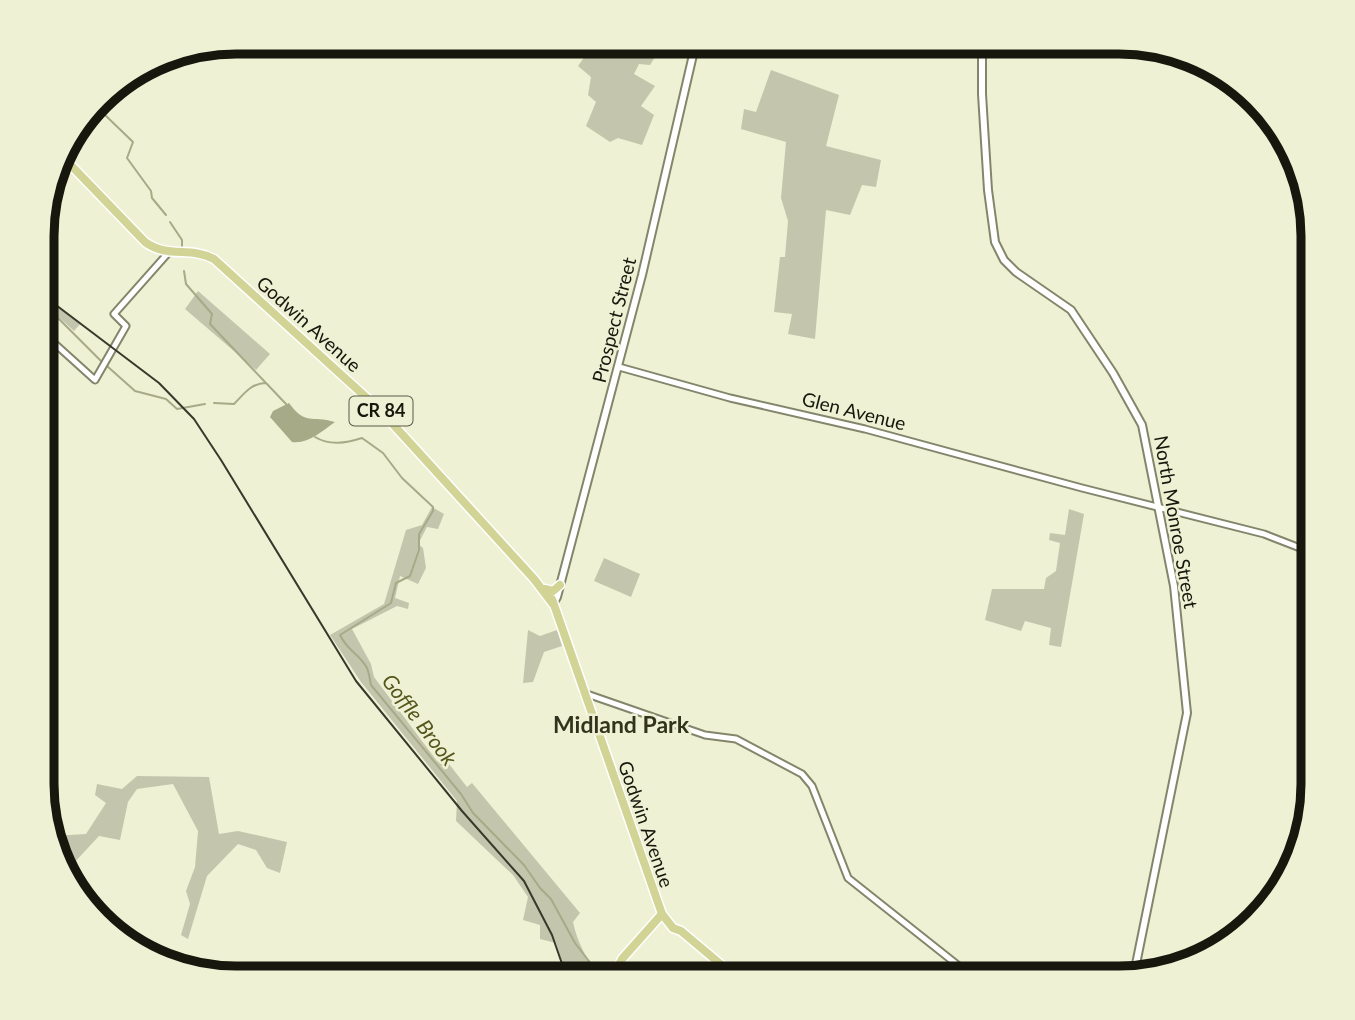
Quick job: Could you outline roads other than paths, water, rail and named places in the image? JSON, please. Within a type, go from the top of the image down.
[{"type":"main road","name":"Prospect Street","points":[[553,604],[619,367],[693,55]]},
{"type":"main road","name":"North Monroe Street","points":[[982,55],[988,190],[995,242],[1004,260],[1016,272],[1071,310],[1113,373],[1145,432],[1174,586],[1187,713],[1136,965]]},
{"type":"main road","name":"Godwin Avenue","points":[[70,164],[145,242],[158,250],[198,253],[218,263],[373,403],[543,587],[553,604],[654,896],[658,917],[681,931],[721,966]]},
{"type":"main road","points":[[543,587],[553,591],[560,585]]},
{"type":"main road","points":[[618,965],[658,917]]},
{"type":"main road","points":[[645,930],[659,923],[674,929]]},
{"type":"street","points":[[54,343],[95,380],[127,326],[114,314],[169,252]]},
{"type":"street","name":"Glen Avenue","points":[[619,367],[730,398],[865,429],[1264,534],[1300,548]]},
{"type":"street","points":[[584,693],[705,735],[736,739],[802,774],[812,786],[848,878],[959,966]]},
{"type":"waterway","points":[[104,113],[133,142],[127,158],[166,215]]},
{"type":"waterway","points":[[170,222],[182,240],[182,248]]},
{"type":"waterway","points":[[184,271],[186,284],[212,314],[210,324],[265,382]]},
{"type":"waterway","name":"Goffle Brook","points":[[54,314],[102,362]]},
{"type":"waterway","name":"Goffle Brook","points":[[107,366],[135,391],[166,399],[177,409],[205,404]]},
{"type":"waterway","name":"Goffle Brook","points":[[214,403],[234,404],[252,387],[266,383],[286,404]]},
{"type":"waterway","name":"Goffle Brook","points":[[315,437],[338,443],[362,438],[383,453],[402,478],[433,507],[419,534],[419,550],[410,576],[396,583],[391,603],[340,635],[367,668],[371,685],[461,794],[473,813],[524,865],[551,899],[575,943],[592,965]]},
{"type":"railway","points":[[54,304],[159,383],[194,419],[356,681],[462,811],[524,881],[552,935],[563,965]]},
{"type":"district","name":"Midland Park","points":[[621,725]]}]
